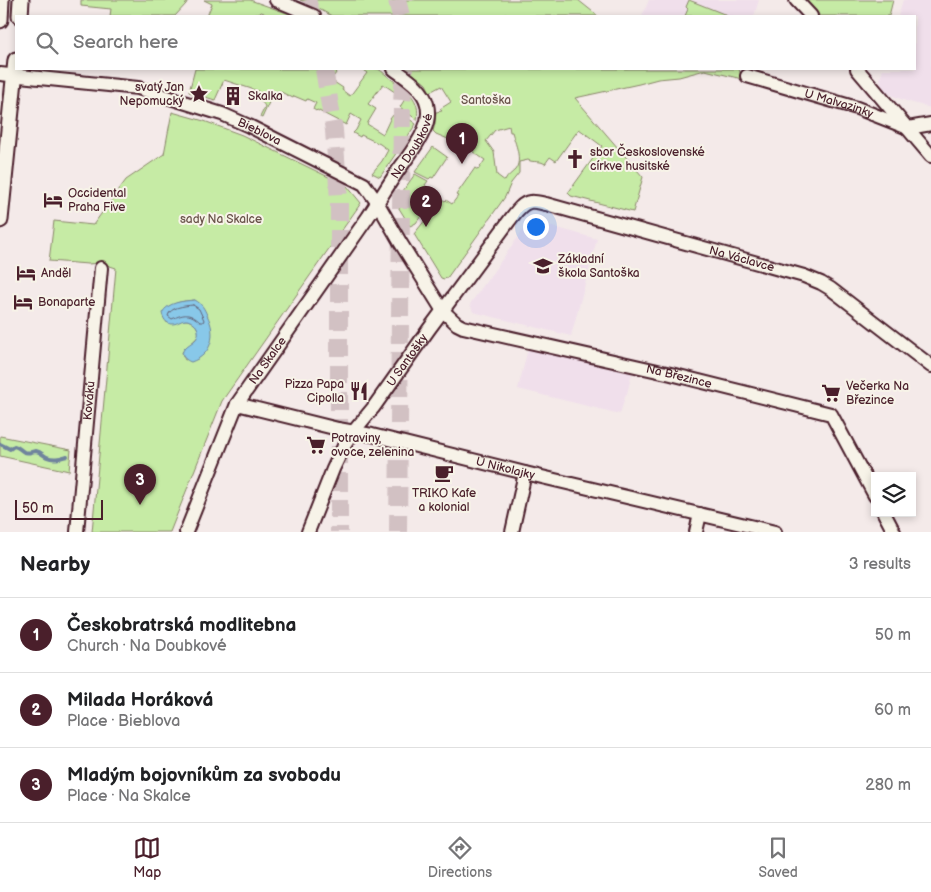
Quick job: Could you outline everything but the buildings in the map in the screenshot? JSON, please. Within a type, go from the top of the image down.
[{"type":"main road","points":[[0,20],[1,0]]},
{"type":"main road","points":[[20,15],[21,0]]},
{"type":"main road","points":[[0,220],[7,75],[15,62]]},
{"type":"street","points":[[276,0],[312,15]]},
{"type":"street","points":[[796,0],[810,15]]},
{"type":"street","name":"Na Doubkové","points":[[377,202],[425,130],[428,117],[427,104],[419,89],[395,70]]},
{"type":"street","points":[[858,70],[931,156]]},
{"type":"street","name":"Bieblova","points":[[7,75],[138,88],[222,114],[364,184],[377,202],[404,250],[443,311]]},
{"type":"street","name":"U Malvazinky","points":[[746,76],[857,108],[908,128]]},
{"type":"street","points":[[908,128],[931,124]]},
{"type":"street","name":"Na Skalce","points":[[186,532],[237,404],[363,226],[377,202]]},
{"type":"street","name":"U Santošky","points":[[308,532],[333,469],[354,431],[373,408],[509,221],[522,206],[529,202]]},
{"type":"street","name":"Na Václavce","points":[[529,202],[546,204],[815,280],[831,289],[931,366]]},
{"type":"street","name":"Kováků","points":[[78,532],[100,268]]},
{"type":"street","name":"Na Březince","points":[[443,311],[463,327],[671,374],[830,414],[871,489]]},
{"type":"street","name":"U Nikolajky","points":[[237,404],[775,532]]},
{"type":"street","points":[[512,532],[525,473]]},
{"type":"street","points":[[696,532],[700,514]]},
{"type":"street","points":[[886,517],[894,532]]},
{"type":"shaded area","points":[[649,0],[689,0],[689,8],[686,15],[642,15]]},
{"type":"shaded area","points":[[689,0],[759,0],[754,15],[725,15]]},
{"type":"shaded area","points":[[903,0],[931,0],[931,108],[891,95],[882,88],[880,79],[883,70],[916,70],[916,15],[898,15]]},
{"type":"shaded area","name":"Základní škola Santoška","points":[[533,221],[597,239],[571,336],[473,312],[470,304],[529,222]]},
{"type":"shaded area","points":[[528,349],[632,373],[620,414],[518,389]]},
{"type":"green space","points":[[81,0],[188,0],[176,15],[110,15],[111,9],[81,6]]},
{"type":"green space","points":[[204,0],[250,0],[292,15],[265,15],[261,12],[256,15],[207,15],[212,4]]},
{"type":"green space","points":[[300,0],[578,0],[597,15],[330,15]]},
{"type":"green space","points":[[689,0],[726,15],[685,15],[688,9],[686,7]]},
{"type":"green space","points":[[806,0],[893,0],[889,15],[819,15]]},
{"type":"green space","points":[[195,70],[338,70],[331,80],[343,88],[342,90],[350,96],[367,73],[363,70],[379,70],[412,96],[418,113],[417,120],[400,107],[405,99],[383,84],[368,104],[376,109],[367,124],[383,134],[390,119],[397,110],[416,124],[380,177],[372,173],[388,150],[380,144],[353,133],[361,120],[351,114],[346,125],[313,109],[316,103],[294,96],[293,98],[279,91],[275,100],[271,98],[262,118],[260,117],[265,107],[256,97],[258,91],[224,80],[215,100],[189,92]]},
{"type":"green space","name":"Santoška","points":[[408,70],[705,70],[575,98],[643,177],[633,212],[571,196],[568,193],[602,146],[579,129],[556,161],[550,157],[545,164],[528,160],[519,162],[519,173],[511,183],[505,197],[447,278],[444,279],[441,278],[414,234],[442,199],[452,204],[475,168],[478,170],[485,160],[473,152],[477,146],[454,131],[448,139],[433,131],[436,112],[442,111],[440,109],[451,102],[441,86],[430,92],[426,84]],"holes":[[[509,126],[510,132],[512,132],[518,161],[515,170],[505,181],[497,175],[494,152],[486,141],[495,130]]]},
{"type":"green space","points":[[705,70],[739,70],[742,79]]},
{"type":"green space","name":"sady Na Skalce","points":[[172,112],[242,135],[347,186],[361,203],[222,401],[170,532],[92,532],[116,268],[101,263],[49,261],[54,221],[93,225],[126,180],[164,154]],"holes":[[[195,300],[204,354],[185,360],[182,352],[197,338],[199,332],[195,325],[189,321],[166,322],[176,303]]]},
{"type":"green space","points":[[433,147],[447,157],[433,178],[429,179],[415,172]]},
{"type":"green space","points":[[415,174],[428,181],[425,185],[436,195],[416,223],[410,226],[397,205],[398,198]]},
{"type":"green space","points":[[0,436],[71,450],[69,471],[0,456]]},
{"type":"water","points":[[195,300],[204,308],[212,329],[212,336],[211,343],[204,354],[191,362],[183,355],[183,350],[198,337],[196,326],[188,320],[170,324],[165,320],[162,313],[172,304]]},
{"type":"waterway","points":[[0,444],[10,449],[16,446],[26,453],[38,451],[52,458],[67,456]]},
{"type":"tunnel","points":[[307,0],[312,15]]},
{"type":"tunnel","points":[[397,0],[401,15]]},
{"type":"tunnel","points":[[324,70],[334,130],[339,200],[339,532]]},
{"type":"tunnel","points":[[398,532],[402,104],[404,70]]},
{"type":"place","name":"svatý Jan Nepomucký","points":[[199,94]]},
{"type":"place","name":"Skalka","points":[[233,96]]},
{"type":"place","name":"sbor Československé církve husitské","points":[[575,159]]},
{"type":"place","name":"Českobratrská modlitebna","points":[[462,164]]},
{"type":"place","name":"Occidental Praha Five","points":[[53,200]]},
{"type":"place","name":"Milada Horáková","points":[[426,227]]},
{"type":"place","name":"Základní škola Santoška","points":[[543,266]]},
{"type":"place","name":"Anděl","points":[[26,273]]},
{"type":"place","name":"Bonaparte","points":[[23,302]]},
{"type":"place","name":"Pizza Papa Cipolla","points":[[359,391]]},
{"type":"place","name":"Večerka Na Březince","points":[[831,393]]},
{"type":"place","name":"Potraviny, ovoce, zelenina","points":[[316,445]]},
{"type":"place","name":"TRIKO Kafe a kolonial","points":[[444,473]]},
{"type":"place","name":"Mladým bojovníkům za svobodu","points":[[140,505]]}]
